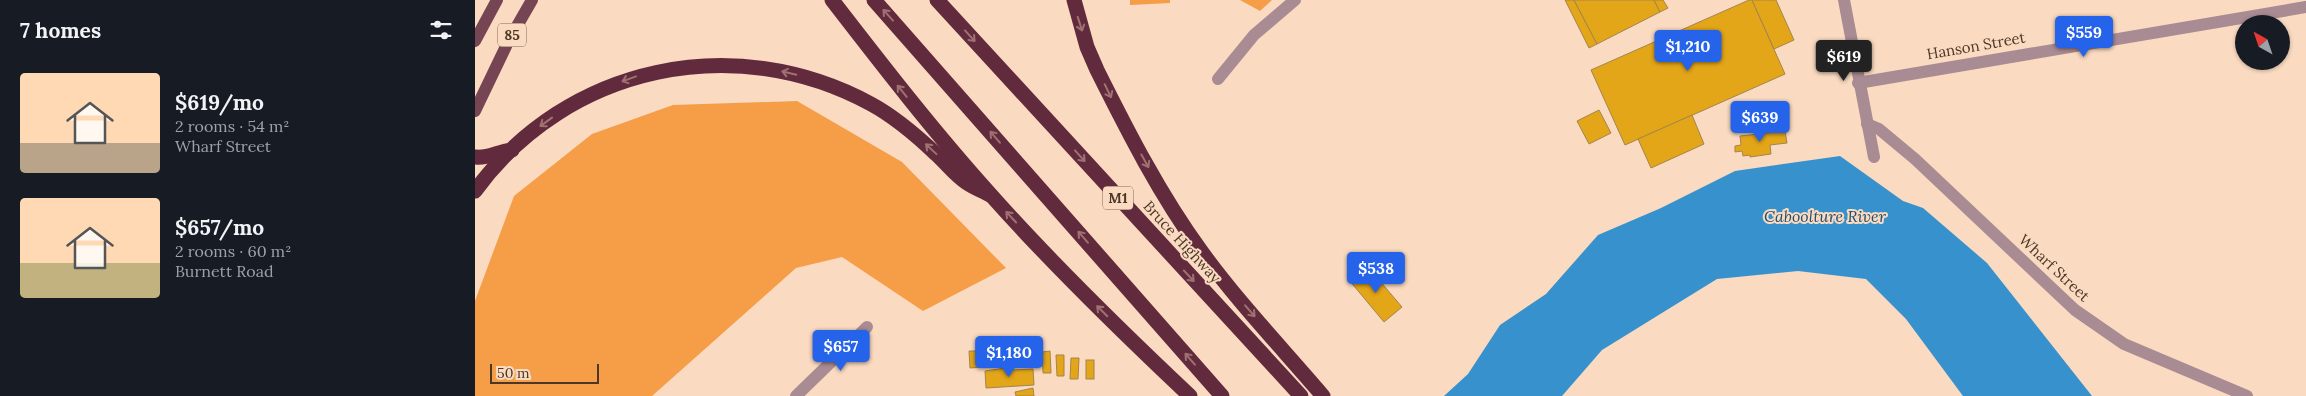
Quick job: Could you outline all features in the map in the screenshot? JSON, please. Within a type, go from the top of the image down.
[{"type":"highway","points":[[832,0],[913,104],[990,195],[1092,301],[1190,396]]},
{"type":"highway","points":[[874,0],[1222,396]]},
{"type":"highway","name":"Bruce Highway","points":[[937,0],[1301,396]]},
{"type":"highway","points":[[1073,0],[1087,47],[1097,70],[1172,209],[1201,251],[1231,289],[1323,396]]},
{"type":"highway","points":[[475,191],[512,150],[547,120],[568,106],[632,78],[651,72],[695,65],[741,65],[763,67],[814,79],[871,104],[889,115],[920,139],[966,182],[990,195]]},
{"type":"highway","points":[[475,157],[483,158],[496,152],[512,150]]},
{"type":"main road","points":[[475,41],[497,0]]},
{"type":"main road","name":"85","points":[[475,111],[509,40],[532,0]]},
{"type":"street","points":[[1218,80],[1254,35],[1295,0]]},
{"type":"street","points":[[1844,0],[1858,83],[1874,157]]},
{"type":"street","name":"Hanson Street","points":[[1858,83],[2306,7]]},
{"type":"street","name":"Wharf Street","points":[[1867,124],[1879,129],[1908,153],[2088,321],[2124,344],[2247,396]]},
{"type":"street","points":[[796,396],[867,327]]},
{"type":"shaded area","points":[[1130,0],[1170,0],[1170,3],[1130,5]]},
{"type":"shaded area","points":[[1240,0],[1272,0],[1260,11]]},
{"type":"shaded area","points":[[797,101],[902,162],[1006,268],[923,311],[842,257],[796,268],[652,396],[475,396],[475,301],[514,196],[592,134],[673,105]]},
{"type":"water","name":"Caboolture River","points":[[1840,156],[1903,201],[1923,208],[1987,263],[2092,396],[1963,396],[1906,319],[1866,279],[1798,271],[1717,279],[1602,350],[1562,396],[1444,396],[1468,374],[1500,325],[1546,294],[1598,235],[1661,208],[1735,171]]},
{"type":"building","points":[[1565,0],[1574,0],[1597,44],[1589,48]]},
{"type":"building","points":[[1574,0],[1654,0],[1660,12],[1597,44]]},
{"type":"building","points":[[1654,0],[1663,0],[1668,8],[1660,12]]},
{"type":"building","points":[[1752,0],[1785,74],[1625,145],[1591,70]]},
{"type":"building","points":[[1752,0],[1776,0],[1794,40],[1774,49]]},
{"type":"building","points":[[1599,110],[1611,133],[1589,144],[1577,121]]},
{"type":"building","points":[[1692,115],[1704,144],[1651,168],[1638,139]]},
{"type":"building","points":[[1785,131],[1787,143],[1770,145],[1771,154],[1750,157],[1750,155],[1743,156],[1742,151],[1735,152],[1735,146],[1741,145],[1740,136]]},
{"type":"building","points":[[1367,266],[1402,307],[1384,322],[1349,280]]},
{"type":"building","points":[[1006,343],[1007,365],[970,368],[969,351],[977,351],[977,345]]},
{"type":"building","points":[[1050,351],[1051,373],[1043,373],[1042,352]]},
{"type":"building","points":[[1056,355],[1064,355],[1064,376],[1057,376]]},
{"type":"building","points":[[1071,358],[1079,358],[1078,379],[1070,379]]},
{"type":"building","points":[[1086,360],[1094,360],[1094,379],[1086,379]]},
{"type":"building","points":[[1012,367],[1013,370],[1033,369],[1034,385],[986,388],[985,371]]},
{"type":"building","points":[[1033,388],[1034,396],[1016,396],[1015,392]]}]
